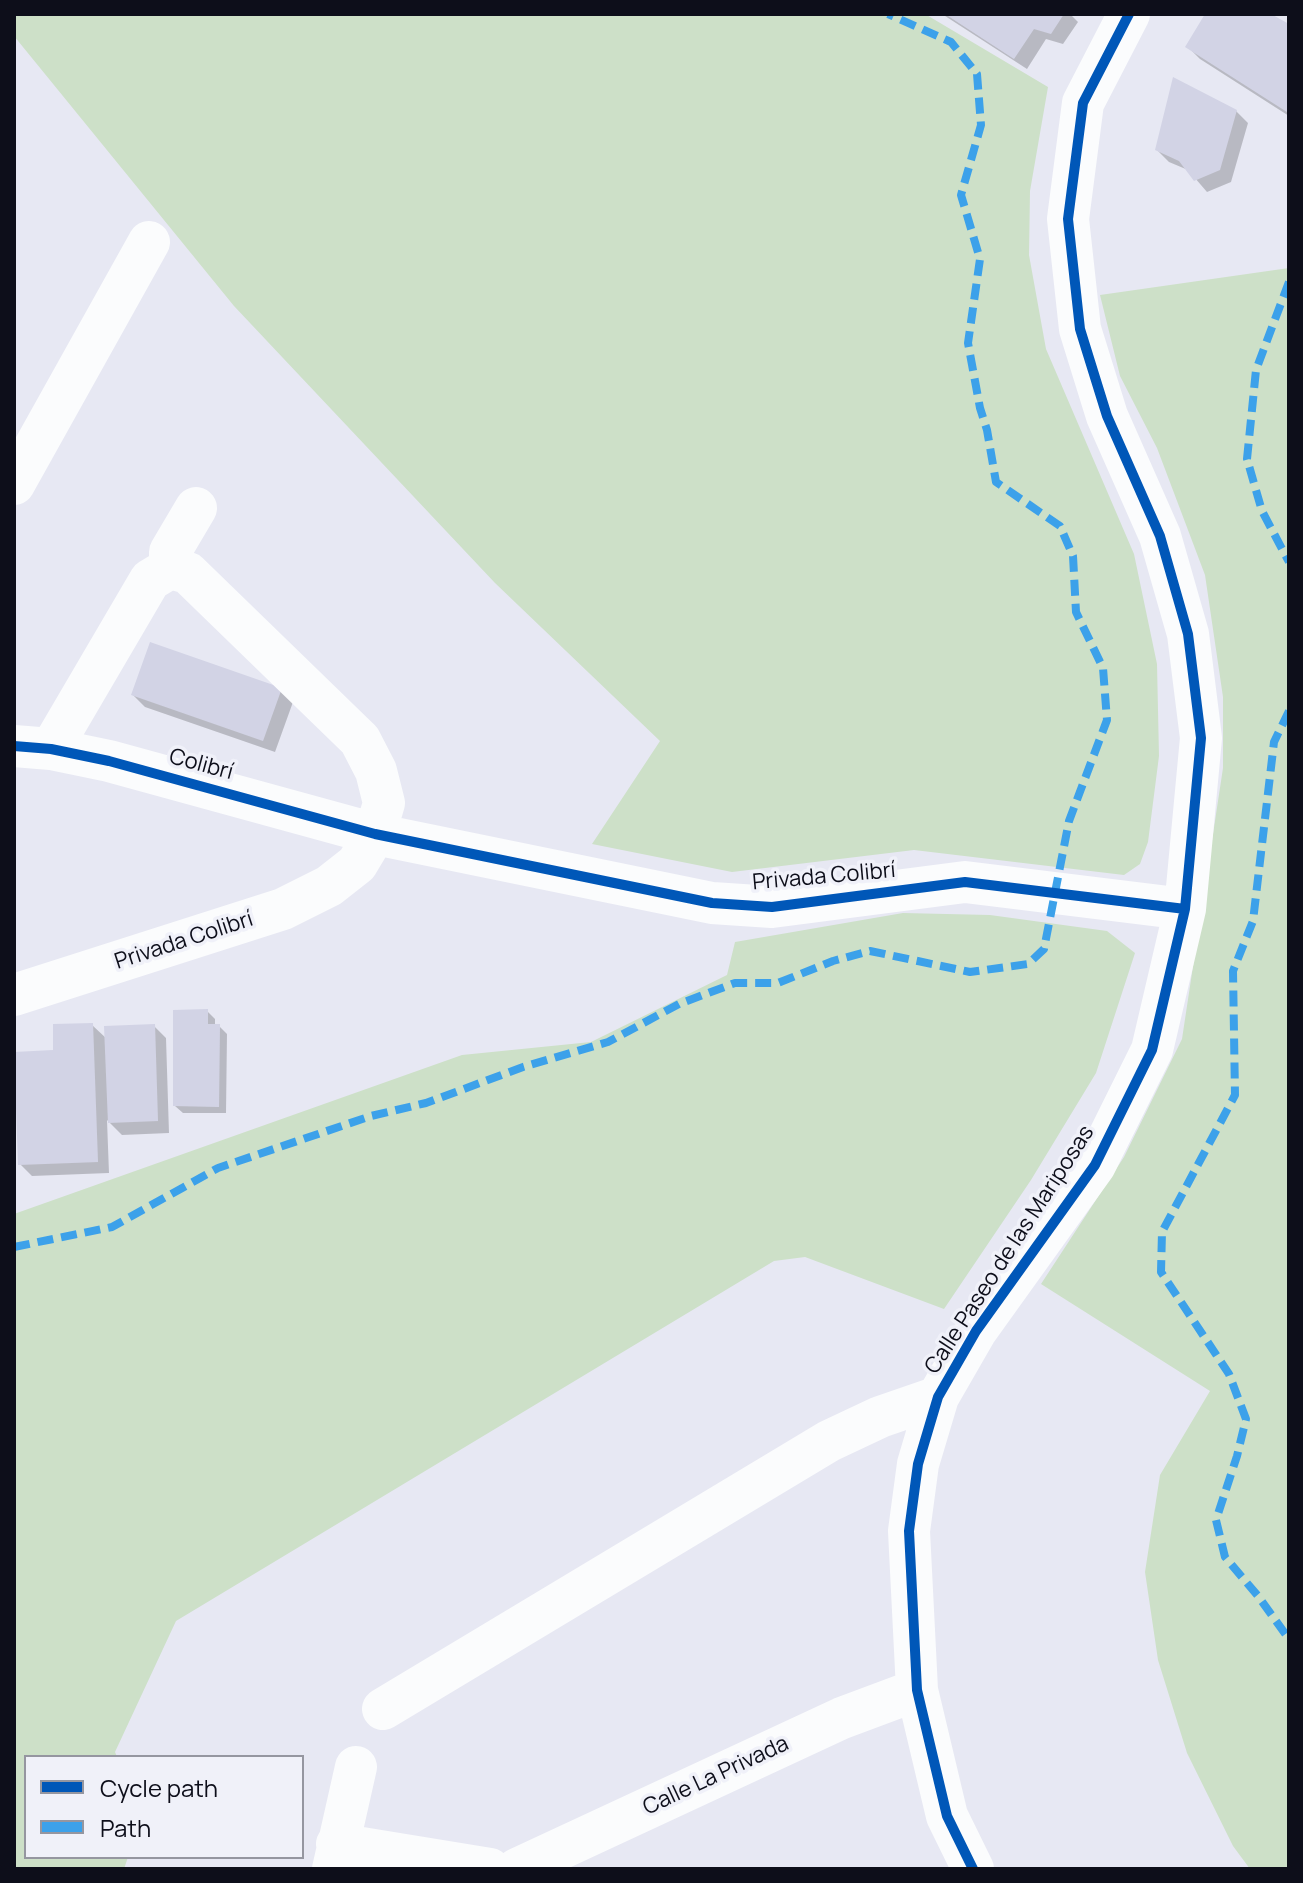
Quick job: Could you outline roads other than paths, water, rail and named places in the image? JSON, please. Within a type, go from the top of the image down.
[{"type":"street","name":"Calle Paseo de las Mariposas","points":[[973,1869],[947,1816],[917,1690],[909,1531],[918,1464],[938,1397],[976,1331],[1095,1165],[1152,1050],[1185,909],[1201,738],[1188,634],[1160,536],[1107,416],[1080,329],[1068,219],[1083,103],[1129,14]]},
{"type":"street","points":[[14,484],[149,242]]},
{"type":"street","points":[[26,744],[150,580],[170,568],[170,552],[196,508]]},
{"type":"street","name":"Privada Colibrí","points":[[14,995],[283,909],[329,886],[357,864],[375,834],[384,803],[376,771],[360,740],[188,573],[170,568]]},
{"type":"street","name":"Colibrí","points":[[26,744],[109,761],[375,834]]},
{"type":"street","name":"Privada Colibrí","points":[[375,834],[712,903],[772,907],[965,882],[1185,909]]},
{"type":"street","points":[[383,1709],[829,1441],[880,1417],[938,1397]]},
{"type":"street","name":"Calle La Privada","points":[[517,1869],[842,1718],[917,1690]]},
{"type":"street","points":[[356,1767],[335,1857],[490,1869]]}]
